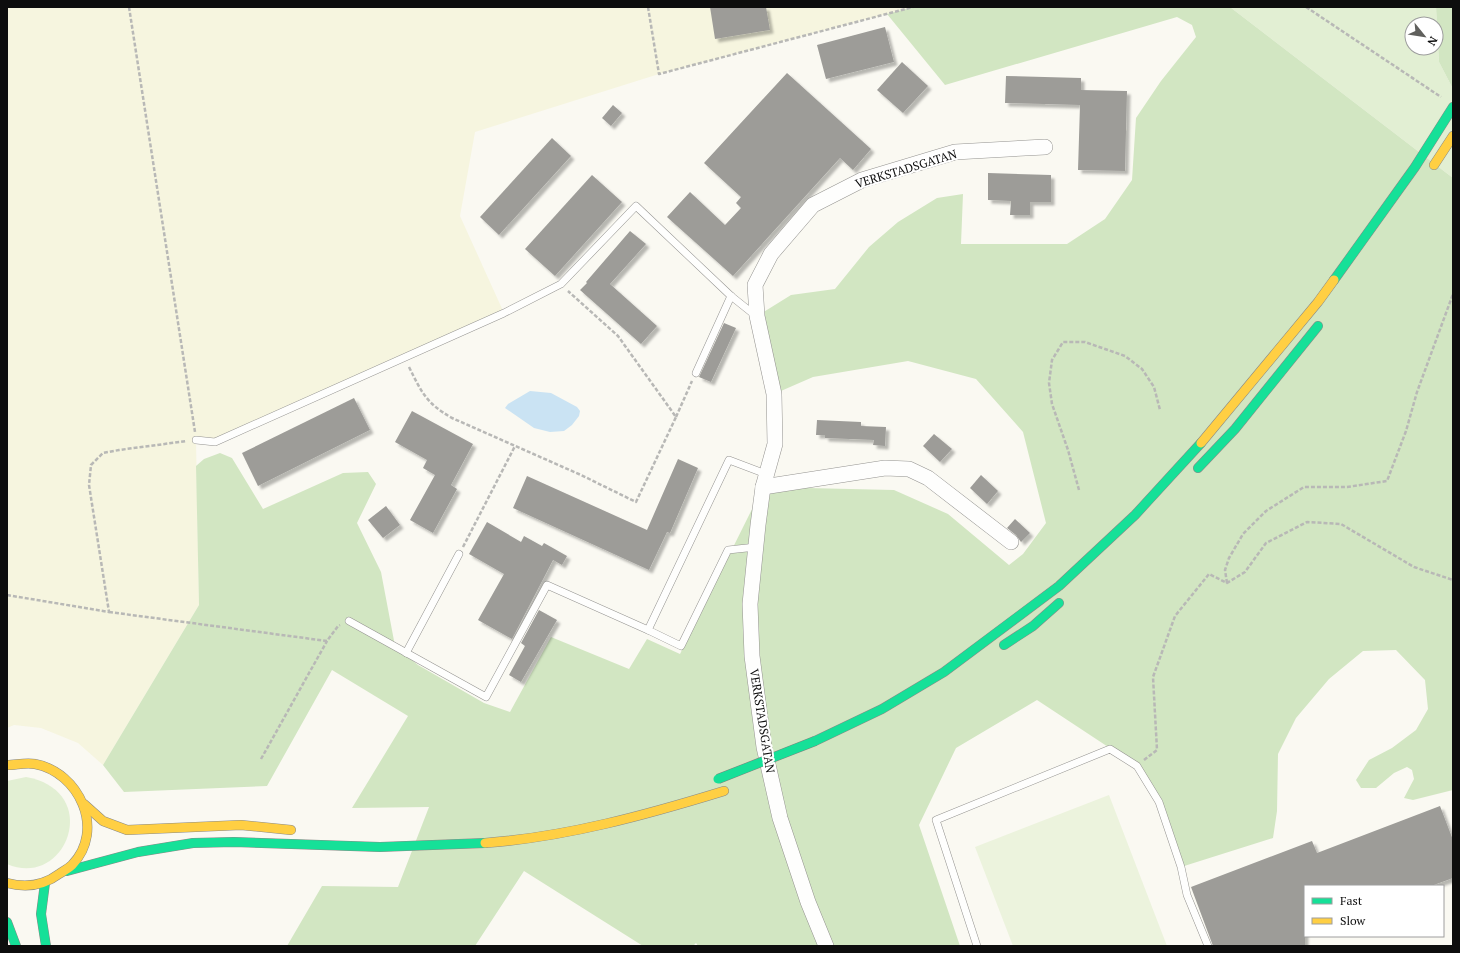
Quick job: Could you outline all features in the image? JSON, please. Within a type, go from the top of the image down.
[{"type":"main road","points":[[714,780],[815,741],[882,708],[944,672],[1059,586],[1135,515],[1203,441],[1318,302],[1415,167],[1449,107]]},
{"type":"main road","points":[[1427,174],[1453,136]]},
{"type":"main road","points":[[1192,475],[1235,429],[1326,316]]},
{"type":"main road","points":[[996,651],[1033,626],[1067,597]]},
{"type":"main road","points":[[7,765],[29,762],[53,769],[72,784],[84,804],[98,818],[113,827],[127,830],[241,825],[299,830]]},
{"type":"main road","points":[[761,778],[776,772]]},
{"type":"main road","points":[[7,883],[28,886],[45,883],[67,871],[107,858],[178,845],[209,842],[366,847],[455,845],[508,840],[581,830],[663,810],[728,790]]},
{"type":"main road","points":[[67,871],[81,852],[86,840],[87,817],[84,804]]},
{"type":"main road","points":[[45,883],[40,901],[40,919],[46,946]]},
{"type":"main road","points":[[7,922],[16,946]]},
{"type":"street","name":"VERKSTADSGATAN","points":[[826,946],[808,902],[780,818],[764,747],[752,656],[750,604],[756,547],[765,480],[775,444],[774,394],[757,316],[755,285],[771,254],[813,205],[862,180],[955,152],[1045,147]]},
{"type":"street","points":[[765,480],[885,468],[909,469],[928,478],[1011,542]]},
{"type":"lane","points":[[196,440],[215,442],[504,313],[561,284],[636,206],[731,296],[757,316]]},
{"type":"lane","points":[[696,373],[731,296]]},
{"type":"lane","points":[[648,630],[729,460],[765,480]]},
{"type":"lane","points":[[349,621],[486,697],[547,585],[681,646],[728,550],[756,547]]},
{"type":"lane","points":[[406,653],[459,554]]},
{"type":"lane","points":[[978,946],[936,820],[1110,749],[1137,766],[1159,802],[1181,867],[1187,895],[1208,946]]},
{"type":"path","points":[[109,612],[89,485],[91,465],[103,453],[196,440],[129,7]]},
{"type":"path","points":[[648,7],[659,74],[913,7]]},
{"type":"path","points":[[1306,7],[1449,107]]},
{"type":"path","points":[[561,284],[618,336],[676,417]]},
{"type":"path","points":[[1227,583],[1225,570],[1229,558],[1243,534],[1266,511],[1304,487],[1347,487],[1387,481],[1406,431],[1417,392],[1453,294]]},
{"type":"path","points":[[1078,490],[1068,450],[1052,404],[1049,383],[1052,360],[1063,342],[1085,342],[1125,356],[1142,369],[1154,387],[1160,410]]},
{"type":"path","points":[[404,357],[422,393],[435,409],[636,502],[696,373]]},
{"type":"path","points":[[459,554],[516,446]]},
{"type":"path","points":[[1227,583],[1245,572],[1266,543],[1307,522],[1341,524],[1414,567],[1453,580]]},
{"type":"path","points":[[1137,766],[1157,750],[1153,677],[1175,616],[1209,574],[1227,583]]},
{"type":"path","points":[[7,595],[109,612],[327,641]]},
{"type":"path","points":[[261,759],[327,641],[338,626],[349,621]]},
{"type":"green space","points":[[7,7],[913,7],[659,74],[475,132],[460,216],[504,313],[215,442],[196,440],[199,605],[103,765],[78,743],[41,728],[14,725],[7,728]]},
{"type":"green space","points":[[913,7],[1230,7],[1453,178],[1453,790],[1413,800],[1404,798],[1414,779],[1412,770],[1407,767],[1394,773],[1376,788],[1361,788],[1356,780],[1369,760],[1392,748],[1416,730],[1428,709],[1425,680],[1396,650],[1363,651],[1329,679],[1296,718],[1278,754],[1277,811],[1273,838],[1181,867],[1159,802],[1137,766],[1037,700],[956,748],[919,825],[960,946],[698,946],[696,943],[693,946],[643,946],[524,871],[475,946],[287,946],[322,886],[398,887],[429,807],[352,808],[408,716],[332,670],[267,786],[124,792],[103,765],[199,605],[196,466],[204,459],[220,453],[232,458],[263,509],[343,473],[368,472],[376,484],[357,523],[381,572],[395,646],[418,665],[484,703],[510,712],[551,637],[629,669],[647,639],[680,654],[763,487],[894,490],[948,514],[1009,565],[1023,554],[1046,523],[1023,432],[976,379],[908,361],[813,377],[774,394],[757,316],[791,295],[835,289],[869,247],[898,222],[937,198],[963,194],[961,244],[1067,244],[1105,219],[1132,180],[1136,118],[1161,81],[1196,37],[1192,25],[1177,17],[945,85],[887,14]]},
{"type":"green space","points":[[1230,7],[1436,7],[1436,16],[1404,16],[1404,56],[1439,56],[1439,62],[1453,89],[1453,178]]},
{"type":"green space","points":[[1436,7],[1453,7],[1453,89],[1439,62],[1439,56],[1444,56],[1444,16],[1436,16]]},
{"type":"green space","points":[[26,777],[50,786],[64,800],[70,818],[68,836],[60,852],[46,863],[28,868],[7,864],[7,781]]},
{"type":"green space","points":[[1109,795],[1167,946],[1013,946],[975,847]]},
{"type":"water","points":[[530,391],[551,393],[577,407],[580,411],[579,416],[572,425],[564,431],[550,432],[534,428],[505,408],[508,404]]},
{"type":"building","points":[[710,7],[766,7],[770,30],[715,39]]},
{"type":"building","points":[[885,27],[894,62],[826,79],[817,45]]},
{"type":"building","points":[[902,62],[928,86],[903,113],[877,90]]},
{"type":"building","points":[[787,73],[871,149],[853,170],[840,158],[733,276],[667,217],[690,192],[725,225],[741,208],[736,203],[741,197],[704,163]]},
{"type":"building","points":[[1006,76],[1081,78],[1081,90],[1127,91],[1125,171],[1078,170],[1080,105],[1005,103]]},
{"type":"building","points":[[613,105],[622,113],[611,126],[602,118]]},
{"type":"building","points":[[552,138],[571,156],[499,235],[480,217]]},
{"type":"building","points":[[988,173],[1051,175],[1051,202],[1030,202],[1030,215],[1010,215],[1011,201],[988,200]]},
{"type":"building","points":[[592,175],[622,202],[555,276],[525,249]]},
{"type":"building","points":[[630,231],[646,244],[610,284],[657,326],[641,344],[580,290]]},
{"type":"building","points":[[724,323],[736,328],[711,382],[699,377]]},
{"type":"building","points":[[354,398],[370,430],[258,486],[242,453]]},
{"type":"building","points":[[412,411],[473,444],[451,485],[457,489],[433,533],[410,520],[435,475],[423,468],[427,460],[395,442]]},
{"type":"building","points":[[817,420],[861,422],[861,426],[886,427],[885,446],[873,445],[874,440],[825,438],[825,435],[816,435]]},
{"type":"building","points":[[934,434],[952,449],[940,462],[923,446]]},
{"type":"building","points":[[678,459],[698,468],[670,533],[667,532],[649,570],[513,508],[527,476],[647,530]]},
{"type":"building","points":[[981,475],[998,491],[987,504],[970,488]]},
{"type":"building","points":[[386,506],[400,525],[383,538],[368,520]]},
{"type":"building","points":[[1015,519],[1030,533],[1021,542],[1016,535],[1007,528]]},
{"type":"building","points":[[487,522],[521,542],[524,536],[542,546],[544,543],[567,556],[562,565],[553,560],[512,639],[478,620],[504,574],[469,554]]},
{"type":"building","points":[[539,610],[557,620],[521,682],[509,675],[525,646],[521,643]]},
{"type":"building","points":[[1440,806],[1453,840],[1453,878],[1434,885],[1304,885],[1305,946],[1213,946],[1191,887],[1312,841],[1317,853]]},
{"type":"traffic: fast","points":[[1334,280],[1415,167],[1453,107]]},
{"type":"traffic: fast","points":[[1198,468],[1235,429],[1318,326]]},
{"type":"traffic: fast","points":[[815,741],[882,709],[944,672],[1059,586],[1135,515],[1201,443]]},
{"type":"traffic: fast","points":[[1004,645],[1033,626],[1059,603]]},
{"type":"traffic: fast","points":[[718,779],[815,741]]},
{"type":"traffic: fast","points":[[67,871],[138,852],[193,843],[234,842],[380,847],[485,843]]},
{"type":"traffic: fast","points":[[45,883],[41,914],[46,946]]},
{"type":"traffic: fast","points":[[7,922],[16,946]]},
{"type":"traffic: slow","points":[[1434,165],[1453,136]]},
{"type":"traffic: slow","points":[[1201,443],[1318,302],[1334,280]]},
{"type":"traffic: slow","points":[[7,765],[32,763],[51,769],[64,778],[75,790],[83,804],[87,820],[87,836],[82,851],[72,865],[53,878],[34,885],[14,885],[7,883]]},
{"type":"traffic: slow","points":[[485,843],[546,836],[606,824],[724,791]]},
{"type":"traffic: slow","points":[[84,804],[103,821],[127,830],[241,825],[291,830]]}]
